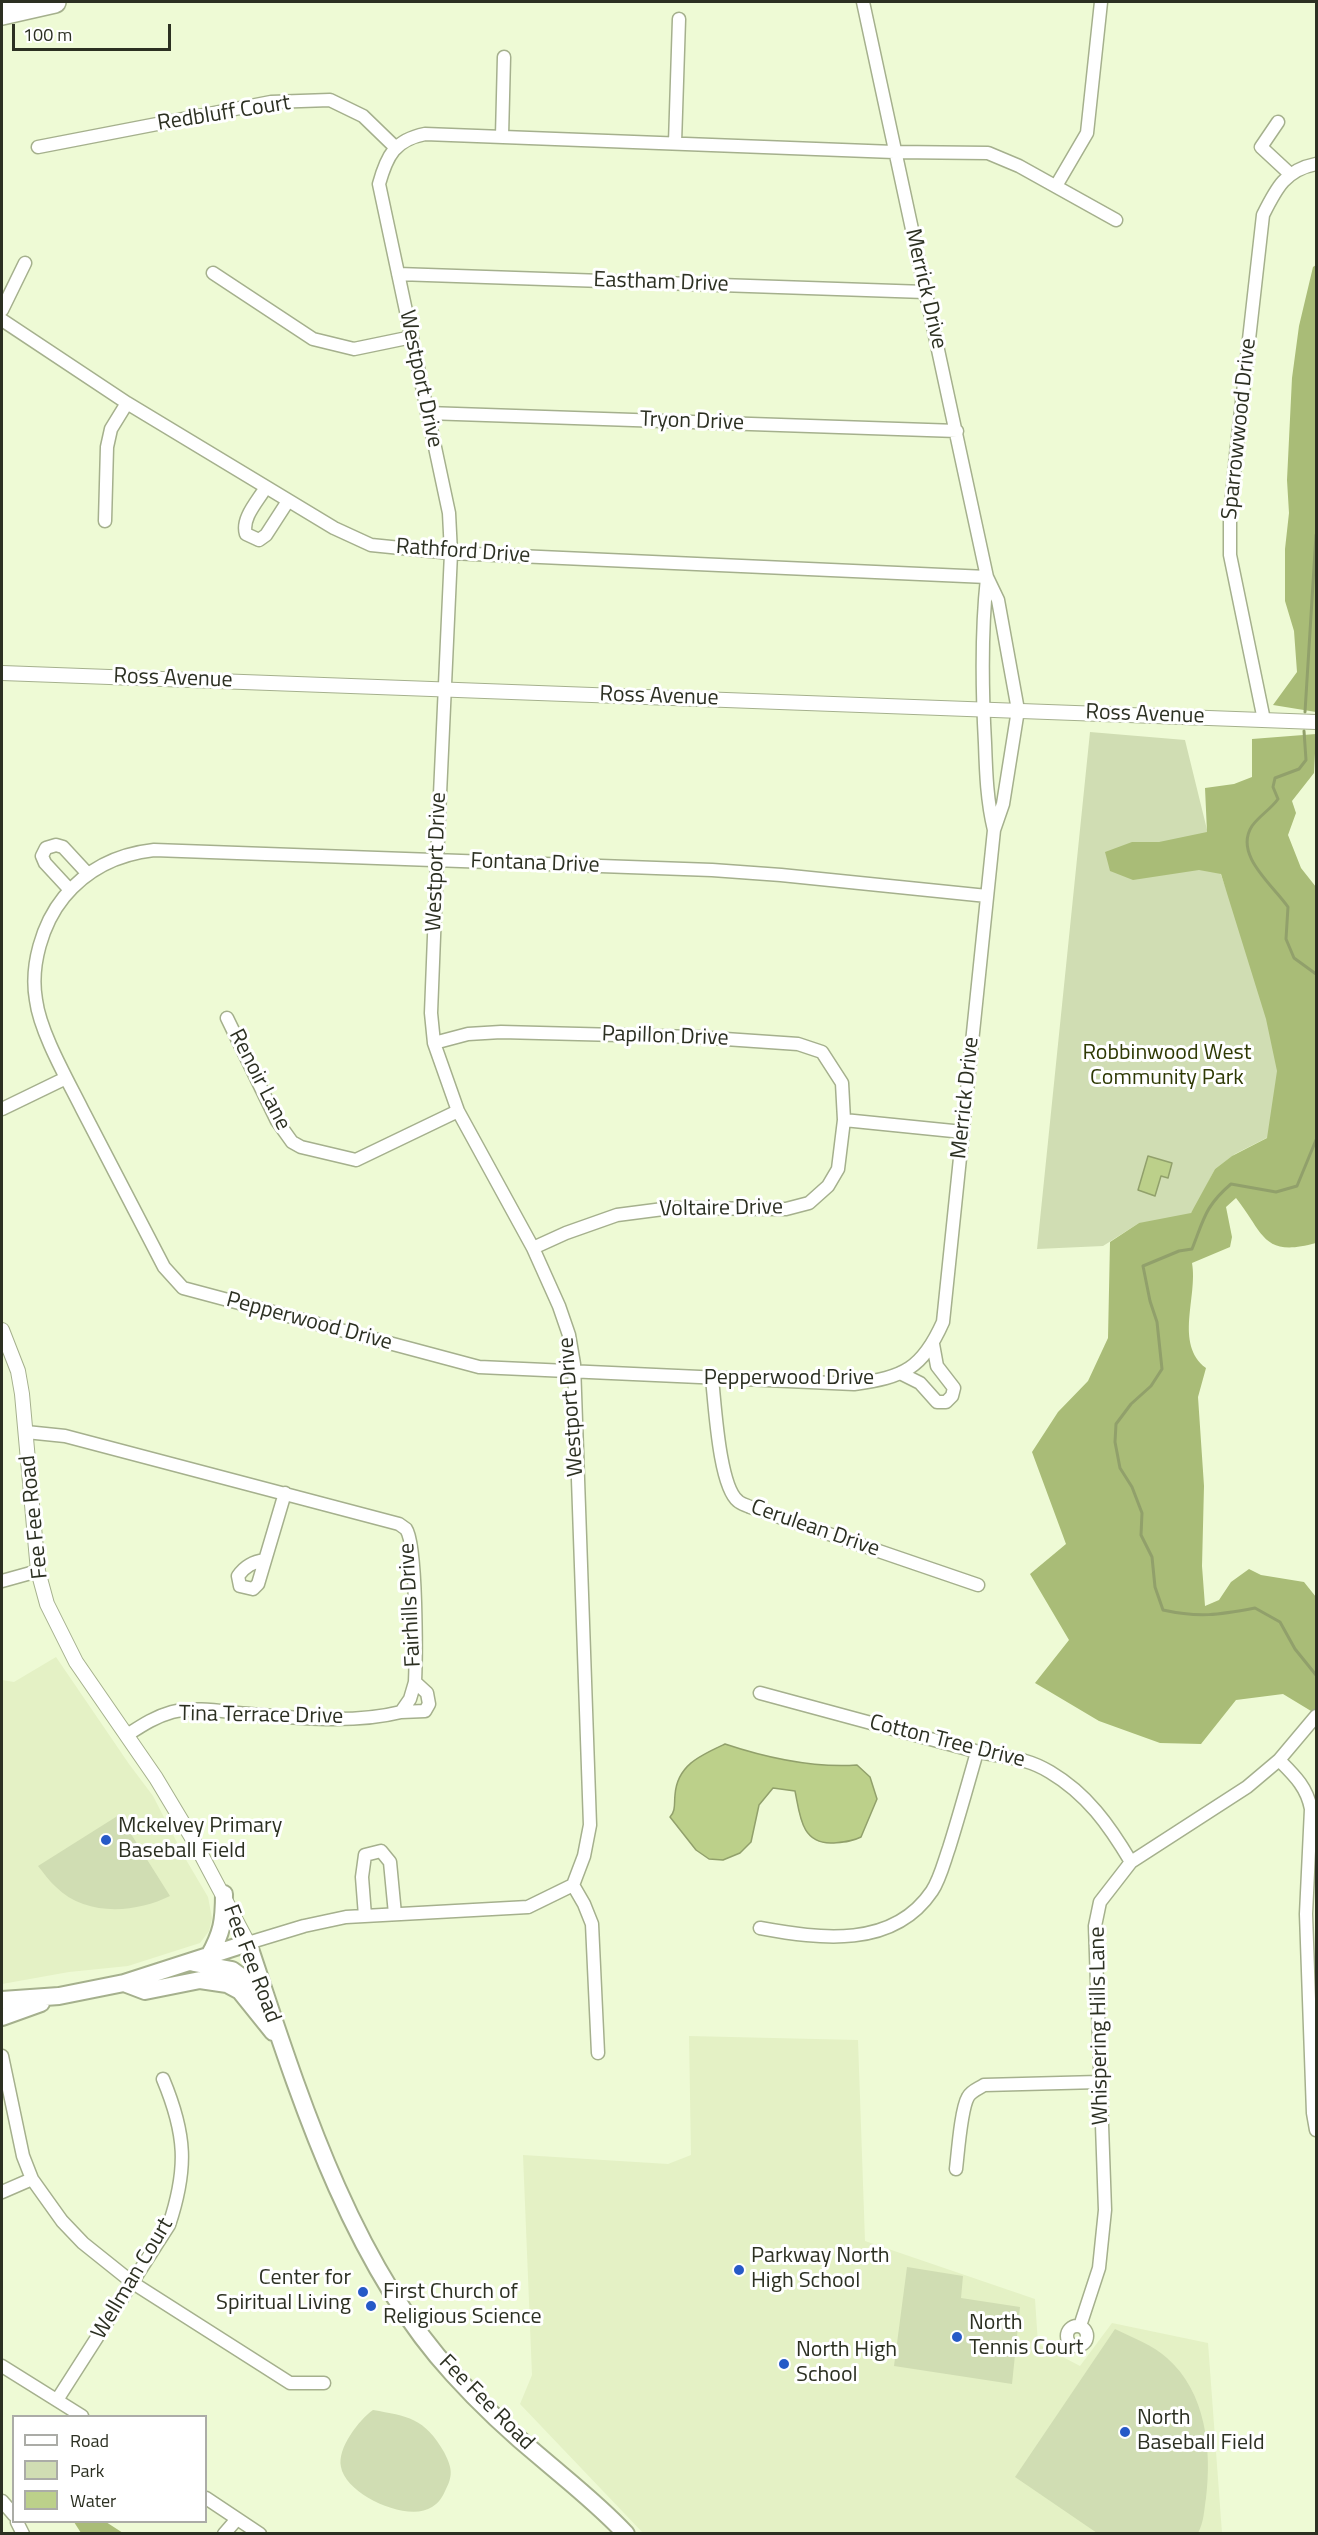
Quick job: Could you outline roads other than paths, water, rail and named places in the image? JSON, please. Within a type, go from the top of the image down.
[{"type":"highway","points":[[2,14],[55,2]]},
{"type":"main road","points":[[208,1956],[224,1924],[224,1894]]},
{"type":"main road","points":[[2,2000],[59,1996],[124,1983],[248,1943]]},
{"type":"main road","name":"Fee Fee Road","points":[[248,1943],[280,2041],[311,2125],[348,2212],[409,2319],[452,2373],[500,2422],[626,2534]]},
{"type":"main road","points":[[190,1963],[232,1970],[265,1994]]},
{"type":"main road","points":[[124,1983],[145,1991],[200,1980],[227,1984],[240,1991],[280,2041]]},
{"type":"main road","points":[[2,2017],[59,1996]]},
{"type":"street","name":"Merrick Drive","points":[[863,2],[987,577],[998,600],[1018,710],[1003,804],[994,830],[943,1322],[933,1344],[920,1361]]},
{"type":"street","points":[[1056,186],[1087,133],[1101,2]]},
{"type":"street","points":[[675,142],[679,19]]},
{"type":"street","points":[[502,136],[504,57]]},
{"type":"street","name":"Redbluff Court","points":[[38,147],[271,102],[330,100],[363,116],[395,147]]},
{"type":"street","points":[[1278,122],[1261,147],[1289,173],[1317,164]]},
{"type":"street","points":[[395,147],[409,137],[425,134],[894,152],[988,153],[1056,186],[1116,220]]},
{"type":"street","name":"Westport Drive","points":[[395,147],[385,164],[378,184],[449,513],[452,553],[431,1013],[434,1043],[458,1111],[532,1248],[569,1335],[573,1372],[590,1825],[584,1856],[573,1885]]},
{"type":"street","name":"Sparrowwood Drive","points":[[1264,720],[1230,555],[1230,518],[1263,215],[1274,193],[1289,173]]},
{"type":"street","points":[[2,310],[25,263]]},
{"type":"street","points":[[213,273],[313,339],[354,349],[412,337]]},
{"type":"street","name":"Eastham Drive","points":[[398,274],[925,292]]},
{"type":"street","name":"Rathford Drive","points":[[2,320],[127,403],[288,501],[371,545],[452,553],[987,577]]},
{"type":"street","points":[[105,521],[107,447],[111,429],[127,403]]},
{"type":"street","name":"Tryon Drive","points":[[428,413],[957,431]]},
{"type":"street","points":[[266,487],[243,526],[246,534],[259,540],[266,536],[288,501]]},
{"type":"street","name":"Merrick Drive","points":[[987,577],[984,604],[983,710],[988,805],[994,830]]},
{"type":"street","name":"Ross Avenue","points":[[2,672],[1317,722]]},
{"type":"street","points":[[70,890],[45,863],[42,856],[46,848],[56,844],[63,847],[88,874]]},
{"type":"street","name":"Fontana Drive","points":[[88,874],[121,856],[154,850],[720,870],[987,896]]},
{"type":"street","name":"Pepperwood Drive","points":[[88,874],[70,890],[54,910],[43,935],[34,977],[36,1002],[66,1078],[164,1267],[183,1288],[479,1367],[712,1380],[755,1379],[854,1384],[890,1379],[920,1361]]},
{"type":"street","name":"Renoir Lane","points":[[226,1018],[277,1121],[289,1139],[301,1147],[356,1160],[458,1111]]},
{"type":"street","name":"Papillon Drive","points":[[434,1043],[468,1034],[501,1032],[696,1037],[798,1044],[822,1052],[833,1065],[842,1083],[844,1120]]},
{"type":"street","points":[[2,1109],[66,1078]]},
{"type":"street","points":[[844,1120],[963,1132]]},
{"type":"street","name":"Voltaire Drive","points":[[532,1248],[617,1215],[671,1208],[786,1209],[809,1203],[828,1186],[838,1169],[844,1120]]},
{"type":"street","name":"Fee Fee Road","points":[[2,1330],[18,1371],[26,1432],[38,1571],[47,1604],[76,1662],[156,1778],[224,1894],[248,1943]]},
{"type":"street","name":"Pepperwood Drive","points":[[900,1373],[920,1383],[937,1402],[946,1402],[952,1396],[954,1388],[937,1366],[933,1344]]},
{"type":"street","name":"Cerulean Drive","points":[[712,1380],[719,1448],[729,1484],[737,1500],[750,1507],[978,1585]]},
{"type":"street","name":"Fairhills Drive","points":[[26,1432],[65,1436],[285,1492],[399,1524],[406,1529],[412,1550],[415,1682],[410,1699],[401,1712]]},
{"type":"street","points":[[265,1560],[285,1492]]},
{"type":"street","points":[[2,1581],[38,1571]]},
{"type":"street","name":"Tina Terrace Drive","points":[[127,1736],[148,1721],[173,1712],[212,1711],[291,1718],[383,1717],[401,1712],[424,1712],[429,1704],[427,1693],[415,1682]]},
{"type":"street","name":"Cotton Tree Drive","points":[[760,1693],[977,1752],[1021,1758],[1049,1772],[1084,1796],[1107,1823],[1131,1862]]},
{"type":"street","name":"Whispering Hills Lane","points":[[1080,2326],[1098,2268],[1105,2210],[1095,1926],[1100,1902],[1131,1862],[1238,1794],[1279,1760],[1317,1716]]},
{"type":"street","points":[[760,1928],[790,1933],[848,1937],[884,1929],[912,1912],[933,1891],[945,1861],[977,1752]]},
{"type":"street","points":[[1279,1760],[1308,1794],[1311,1809],[1313,1837],[1306,1914],[1317,2130]]},
{"type":"street","points":[[365,1916],[362,1877],[365,1855],[381,1851],[390,1862],[395,1914]]},
{"type":"street","points":[[248,1943],[311,1924],[346,1917],[528,1907],[573,1885],[585,1904],[592,1924],[598,2053]]},
{"type":"street","points":[[2,2055],[23,2156],[32,2179],[62,2221],[82,2243],[133,2283],[290,2383],[324,2383]]},
{"type":"street","name":"Wellman Court","points":[[57,2400],[169,2225],[179,2195],[184,2163],[176,2110],[163,2079]]},
{"type":"street","points":[[956,2169],[962,2109],[969,2094],[984,2085],[1099,2082]]},
{"type":"street","points":[[2,2192],[32,2179]]},
{"type":"street","points":[[2,2366],[80,2415]]},
{"type":"street","points":[[207,2499],[260,2534]]},
{"type":"street","points":[[2,2501],[12,2513]]},
{"type":"street","points":[[224,2534],[237,2519]]},
{"type":"water","points":[[1148,1156],[1172,1163],[1168,1178],[1161,1176],[1155,1196],[1138,1190]]},
{"type":"water","points":[[725,1744],[790,1761],[823,1765],[857,1765],[870,1777],[877,1799],[861,1837],[832,1843],[814,1839],[804,1826],[795,1791],[773,1788],[759,1805],[751,1842],[740,1853],[723,1860],[709,1859],[696,1850],[670,1817],[674,1810],[677,1785],[685,1769],[707,1752]]},
{"type":"waterway","points":[[1305,712],[1316,535]]},
{"type":"waterway","points":[[1304,731],[1306,760],[1299,769],[1275,778],[1273,787],[1278,799],[1252,826],[1248,837],[1248,848],[1251,859],[1258,870],[1288,907],[1286,939],[1294,958],[1316,974]]},
{"type":"waterway","points":[[1316,1140],[1297,1186],[1276,1192],[1231,1184],[1210,1206],[1192,1249],[1179,1251],[1143,1266],[1157,1322],[1162,1369],[1151,1386],[1131,1404],[1116,1424],[1115,1442],[1120,1468],[1132,1487],[1142,1513],[1141,1535],[1152,1557],[1155,1587],[1163,1610],[1209,1615],[1255,1608],[1280,1622],[1295,1649],[1316,1675]]},
{"type":"place","name":"Mckelvey Primary Baseball Field","points":[[106,1840]]},
{"type":"place","name":"Parkway North High School","points":[[739,2270]]},
{"type":"place","name":"Center for Spiritual Living","points":[[363,2292]]},
{"type":"place","name":"First Church of Religious Science","points":[[371,2306]]},
{"type":"place","name":"North Tennis Court","points":[[957,2337]]},
{"type":"place","name":"North High School","points":[[784,2364]]},
{"type":"place","name":"North Baseball Field","points":[[1125,2432]]},
{"type":"park label","name":"Robbinwood West Community Park","points":[[1167,1066]]}]
